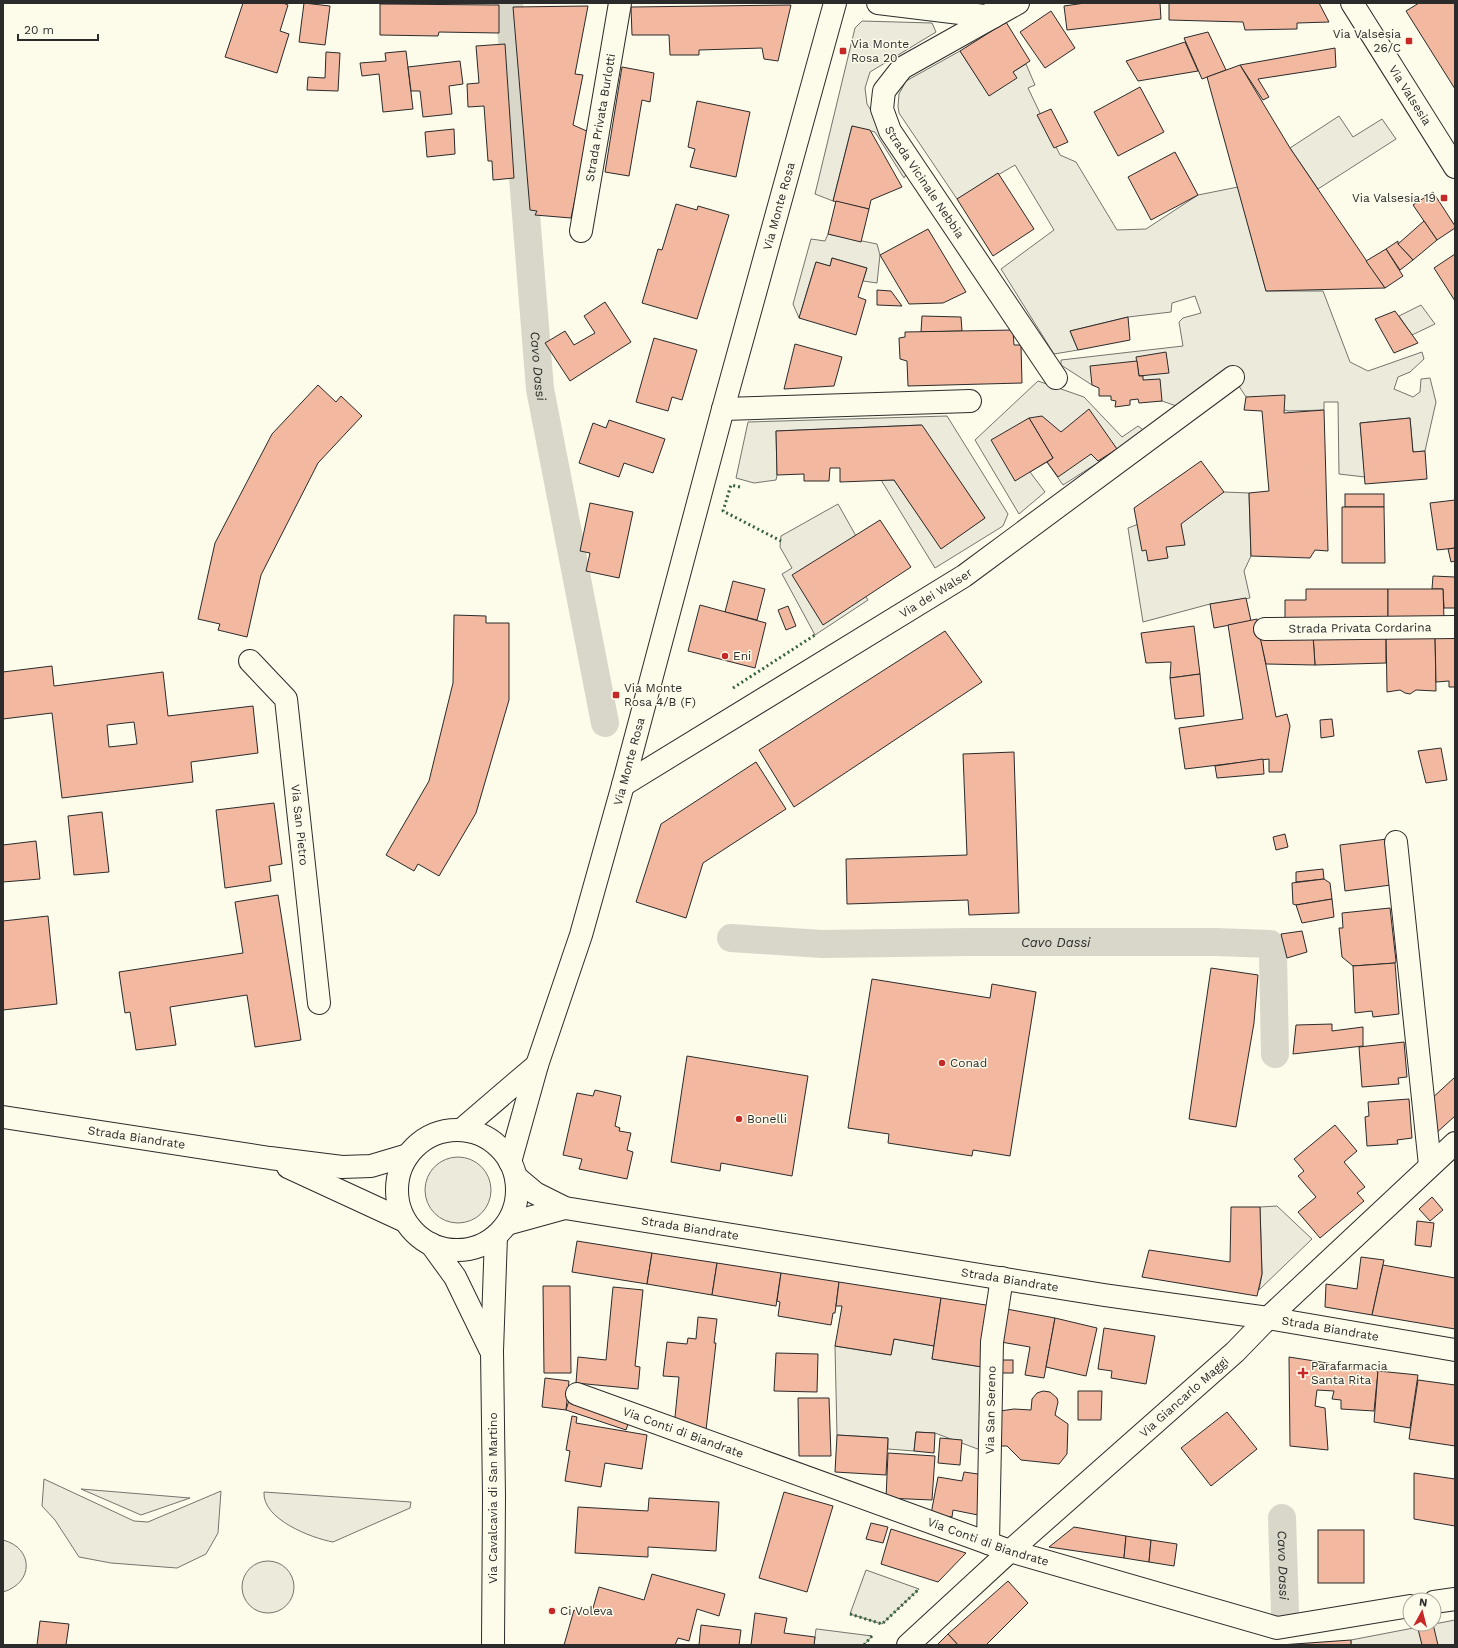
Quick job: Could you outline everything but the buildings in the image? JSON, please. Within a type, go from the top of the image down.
[{"type":"street","name":"Strada Privata Burlotti","points":[[581,232],[620,3]]},
{"type":"street","name":"Via Monte Rosa","points":[[513,1170],[537,1065],[581,935],[623,785],[723,409],[835,3]]},
{"type":"street","points":[[878,3],[995,10]]},
{"type":"street","name":"Strada Vicinale Nebbia","points":[[1018,3],[995,10],[902,68],[884,91],[882,109],[890,131],[1056,378]]},
{"type":"street","name":"Via Valsesia","points":[[1352,3],[1455,167]]},
{"type":"street","name":"Via dei Walser","points":[[623,785],[964,576],[1233,377]]},
{"type":"street","points":[[723,409],[970,401]]},
{"type":"street","name":"Strada Privata Cordarina","points":[[1266,629],[1455,627]]},
{"type":"street","name":"Via San Pietro","points":[[250,660],[286,699],[319,1003]]},
{"type":"street","points":[[1396,842],[1430,1165]]},
{"type":"street","points":[[461,1130],[537,1065]]},
{"type":"street","name":"Strada Biandrate","points":[[3,1117],[270,1158],[342,1167],[371,1166],[408,1155]]},
{"type":"street","points":[[461,1130],[475,1133],[490,1140],[501,1149],[513,1170],[517,1193],[515,1204],[502,1230],[482,1245],[465,1250],[448,1250],[431,1244],[416,1234],[405,1221],[398,1205],[397,1187],[400,1170],[408,1155],[419,1144],[431,1136],[446,1131],[461,1130]]},
{"type":"street","name":"Via Giancarlo Maggi","points":[[908,1645],[1010,1550],[1235,1352],[1268,1318],[1455,1143]]},
{"type":"street","name":"Strada Biandrate","points":[[270,1158],[405,1221]]},
{"type":"street","name":"Strada Biandrate","points":[[513,1170],[535,1193],[565,1208],[1104,1295],[1268,1318],[1455,1350]]},
{"type":"street","name":"Strada Biandrate","points":[[502,1230],[565,1208]]},
{"type":"street","name":"Via Cavalcavia di San Martino","points":[[493,1645],[494,1497],[492,1351],[502,1230]]},
{"type":"street","name":"Via Cavalcavia di San Martino","points":[[431,1244],[455,1277],[492,1351]]},
{"type":"street","name":"Via San Sereno","points":[[988,1543],[992,1342],[1002,1278]]},
{"type":"street","name":"Via Conti di Biandrate","points":[[577,1394],[988,1543],[1277,1628],[1402,1607]]},
{"type":"street","points":[[1442,1601],[1455,1599]]},
{"type":"shaded area","points":[[862,21],[932,23],[936,32],[870,72],[865,88],[867,104],[908,171],[904,178],[875,132],[852,126],[833,201],[815,194],[855,28]]},
{"type":"shaded area","points":[[960,51],[989,95],[1013,72],[1026,64],[1035,85],[1028,88],[1060,155],[1076,162],[1117,230],[1146,229],[1198,195],[1238,187],[1266,291],[1323,291],[1350,362],[1368,371],[1422,352],[1424,359],[1410,372],[1398,377],[1394,389],[1413,397],[1420,392],[1421,379],[1430,378],[1436,402],[1425,451],[1413,452],[1410,418],[1360,423],[1365,477],[1339,474],[1338,402],[1324,402],[1324,410],[1288,411],[1246,397],[1233,377],[1188,410],[1162,401],[1092,385],[1061,365],[1061,360],[1183,346],[1179,322],[1183,318],[1201,313],[1195,296],[1172,303],[1171,312],[1128,317],[1070,331],[1078,350],[1054,354],[1001,269],[1054,230],[1015,165],[957,199],[899,113],[899,94],[906,81]]},
{"type":"shaded area","points":[[1339,116],[1353,137],[1382,119],[1396,139],[1318,189],[1290,148]]},
{"type":"shaded area","points":[[828,234],[877,244],[880,255],[877,283],[863,281],[867,268],[832,258],[830,266],[816,262],[799,318],[793,304],[811,239],[825,241]]},
{"type":"shaded area","points":[[1421,305],[1435,324],[1412,335],[1399,316]]},
{"type":"shaded area","points":[[1038,381],[1084,397],[1122,437],[1138,426],[1146,432],[1063,485],[1047,462],[1030,472],[1045,492],[1019,514],[975,440]]},
{"type":"shaded area","points":[[947,416],[1008,514],[1003,526],[935,568],[881,480],[894,480],[941,548],[985,518],[921,425],[776,431],[776,480],[754,483],[736,478],[748,422]]},
{"type":"shaded area","points":[[1224,492],[1249,493],[1251,556],[1244,571],[1250,598],[1210,604],[1143,622],[1128,528]]},
{"type":"shaded area","points":[[838,504],[856,536],[866,597],[868,600],[815,635],[782,574],[792,568],[780,547],[781,536]]},
{"type":"shaded area","points":[[458,1157],[470,1160],[481,1167],[488,1178],[491,1190],[488,1202],[481,1213],[470,1220],[458,1223],[446,1220],[435,1213],[428,1202],[425,1190],[428,1178],[435,1167],[446,1160]]},
{"type":"shaded area","points":[[1277,1206],[1312,1239],[1259,1290],[1262,1274],[1260,1207]]},
{"type":"shaded area","points":[[894,1339],[934,1346],[932,1359],[982,1367],[983,1451],[935,1433],[916,1432],[914,1451],[888,1449],[888,1438],[837,1435],[835,1346],[891,1355]]},
{"type":"shaded area","points":[[44,1479],[134,1521],[148,1522],[221,1491],[218,1533],[206,1554],[177,1568],[111,1563],[79,1557],[55,1520],[42,1506]]},
{"type":"shaded area","points":[[81,1489],[190,1498],[141,1515]]},
{"type":"shaded area","points":[[264,1492],[411,1502],[410,1508],[333,1542],[301,1532],[279,1519],[265,1502]]},
{"type":"shaded area","points":[[3,1540],[13,1544],[20,1550],[25,1558],[26,1566],[25,1574],[20,1581],[13,1588],[3,1592]]},
{"type":"shaded area","points":[[263,1561],[273,1561],[287,1568],[294,1582],[294,1592],[287,1606],[273,1613],[263,1613],[253,1609],[246,1602],[242,1592],[242,1582],[246,1572],[253,1565]]},
{"type":"shaded area","points":[[866,1570],[919,1589],[882,1624],[850,1614]]},
{"type":"shaded area","points":[[1455,1620],[1455,1645],[1351,1645],[1351,1640],[1402,1630],[1402,1632],[1442,1632],[1442,1622]]},
{"type":"shaded area","points":[[816,1629],[872,1636],[864,1645],[814,1645]]},
{"type":"waterway","name":"Cavo Dassi","points":[[509,3],[540,389],[605,723]]},
{"type":"waterway","name":"Cavo Dassi","points":[[731,938],[822,944],[970,942],[1216,942],[1270,944],[1273,955],[1275,1054]]},
{"type":"waterway","name":"Cavo Dassi","points":[[1282,1518],[1285,1612]]},
{"type":"hedge","points":[[740,487],[731,485],[723,511],[781,541]]},
{"type":"hedge","points":[[733,688],[815,635]]},
{"type":"hedge","points":[[850,1614],[882,1624],[919,1589]]},
{"type":"hedge","points":[[864,1645],[872,1636]]},
{"type":"place","name":"Via Valsesia 26/C","points":[[1409,41]]},
{"type":"place","name":"Via Monte Rosa 20","points":[[843,51]]},
{"type":"place","name":"Via Valsesia 19","points":[[1444,198]]},
{"type":"place","name":"Eni","points":[[725,656]]},
{"type":"place","name":"Via Monte Rosa 4/B (F)","points":[[616,695]]},
{"type":"place","name":"Conad","points":[[942,1063]]},
{"type":"place","name":"Bonelli","points":[[739,1119]]},
{"type":"place","name":"Parafarmacia Santa Rita","points":[[1303,1373]]},
{"type":"place","name":"Ci Voleva","points":[[552,1611]]}]
